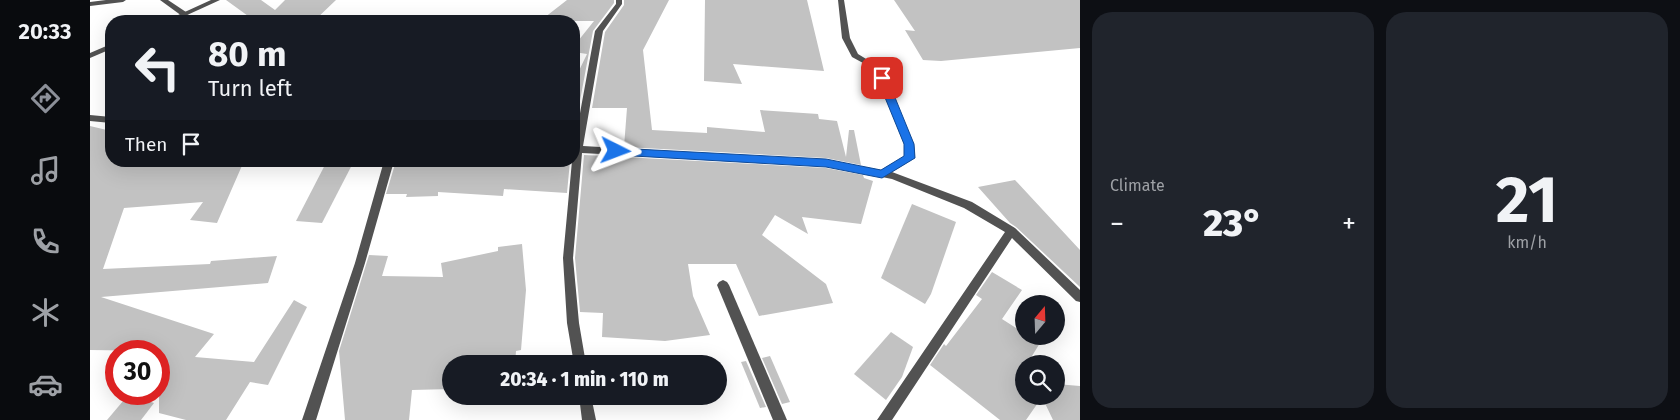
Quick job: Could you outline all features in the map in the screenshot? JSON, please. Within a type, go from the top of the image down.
[{"type":"street","points":[[90,4],[123,0]]},
{"type":"street","points":[[164,0],[185,14],[217,0]]},
{"type":"street","points":[[580,129],[600,31],[619,4],[619,0]]},
{"type":"street","points":[[842,0],[846,38],[855,55],[877,68],[909,144],[910,158],[882,174]]},
{"type":"street","points":[[90,56],[105,49]]},
{"type":"street","points":[[90,118],[105,119]]},
{"type":"street","points":[[580,149],[826,163],[893,176],[968,205],[1011,231],[1080,297]]},
{"type":"street","points":[[310,420],[360,263],[387,167]]},
{"type":"street","points":[[575,167],[568,258],[573,323],[578,355]]},
{"type":"street","points":[[884,420],[1011,231]]},
{"type":"street","points":[[723,285],[780,420]]},
{"type":"street","points":[[586,405],[589,420]]},
{"type":"building","points":[[226,0],[261,0],[275,10],[285,0],[336,0],[320,15],[247,15]]},
{"type":"building","points":[[567,0],[614,0],[614,3],[593,31],[580,101],[580,69],[587,54],[580,53],[580,38],[594,21],[580,21],[580,15],[548,15]]},
{"type":"building","points":[[624,0],[669,0],[643,50],[652,130],[707,133],[707,127],[765,132],[760,110],[818,114],[819,119],[837,121],[846,157],[849,130],[854,130],[861,165],[826,158],[624,147],[627,108],[592,108],[605,32],[624,5]]},
{"type":"building","points":[[705,0],[807,0],[824,71],[733,64],[742,84],[704,81]]},
{"type":"building","points":[[894,0],[1080,0],[1080,48],[941,61],[923,60],[905,30],[915,31]]},
{"type":"building","points":[[90,126],[105,130],[105,167],[241,167],[217,223],[190,220],[203,202],[124,208],[103,269],[210,264],[211,261],[277,256],[268,283],[101,297],[214,334],[195,357],[254,362],[294,300],[307,307],[268,385],[250,382],[226,420],[186,420],[159,413],[159,405],[170,405],[170,340],[105,340],[105,350],[90,350]]},
{"type":"building","points":[[584,155],[606,156],[623,160],[624,157],[826,168],[863,175],[864,178],[873,181],[861,224],[802,217],[808,234],[775,215],[762,235],[826,284],[833,303],[759,316],[736,264],[688,264],[693,296],[710,335],[665,341],[602,337],[603,313],[580,312],[575,258]]},
{"type":"building","points":[[324,167],[351,167],[322,223],[296,221]]},
{"type":"building","points":[[394,167],[569,167],[567,193],[504,189],[503,196],[438,192],[438,196],[406,197],[407,194],[386,194]]},
{"type":"building","points":[[1015,180],[1080,250],[1080,287],[1010,223],[978,187]]},
{"type":"building","points":[[912,204],[956,222],[931,294],[925,304],[881,278]]},
{"type":"building","points":[[522,244],[526,290],[521,350],[516,351],[516,355],[442,355],[442,389],[412,390],[409,420],[345,420],[339,351],[369,255],[388,256],[382,276],[443,277],[441,263],[498,251],[498,247]]},
{"type":"building","points":[[992,272],[1022,290],[1019,295],[1015,295],[1015,300],[1002,319],[1015,327],[1015,345],[1039,345],[1033,355],[1015,355],[1015,405],[1036,405],[1026,420],[1000,420],[930,365],[944,344],[946,346],[982,299],[976,295]]},
{"type":"building","points":[[891,332],[913,347],[902,377],[886,400],[854,374]]},
{"type":"building","points":[[770,356],[790,402],[782,404],[762,358]]},
{"type":"building","points":[[746,361],[766,407],[760,408],[741,362]]},
{"type":"building","points":[[1065,385],[1080,386],[1080,420],[1053,420],[1046,405],[1065,405]]},
{"type":"building","points":[[120,405],[152,405],[141,420],[107,420]]},
{"type":"route","points":[[616,151],[826,163],[882,174],[910,158],[909,144],[882,78]]}]
